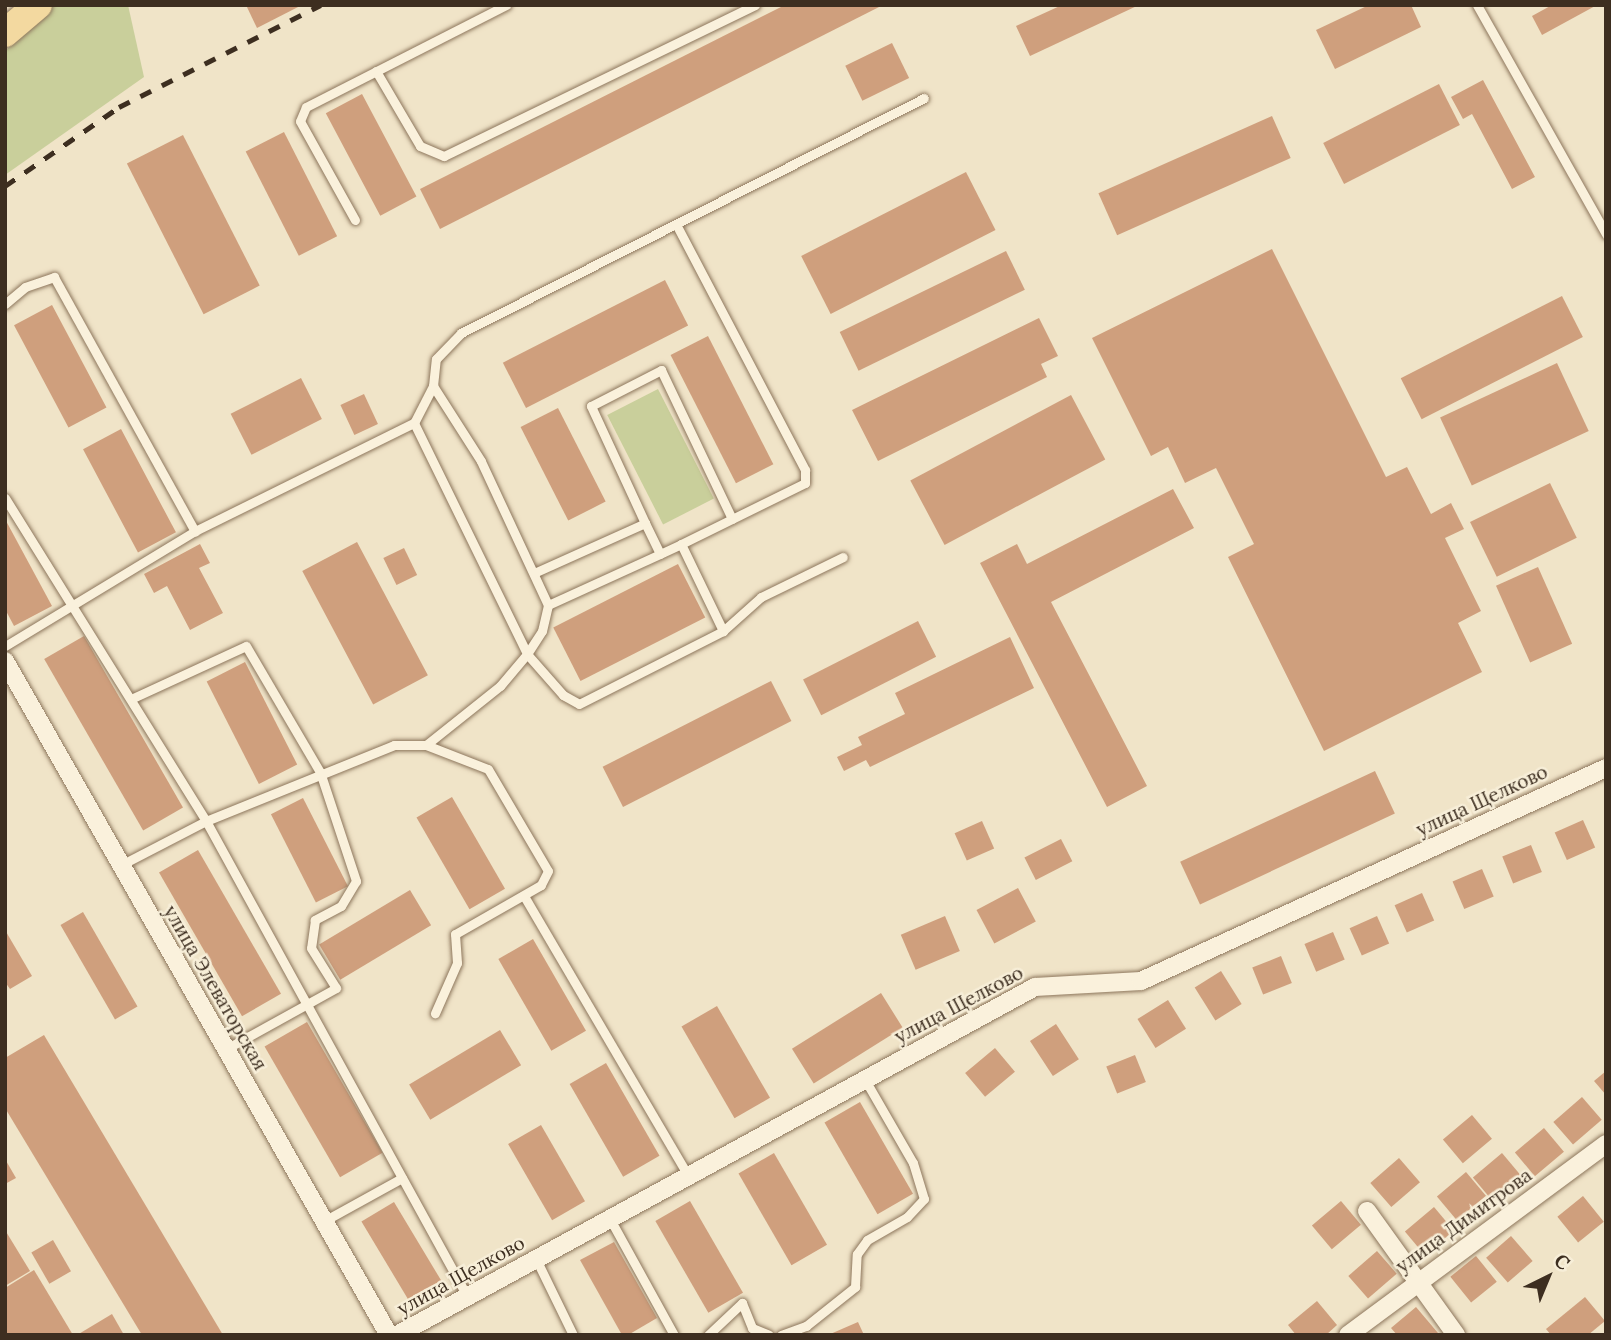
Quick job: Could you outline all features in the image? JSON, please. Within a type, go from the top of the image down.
[{"type":"main road","points":[[5,33],[23,16]]},
{"type":"street","name":"улица Элеваторская","points":[[5,661],[389,1335]]},
{"type":"street","name":"улица Щелково","points":[[397,1335],[1035,987],[1141,981],[1606,768]]},
{"type":"street","name":"улица Димитрова","points":[[1348,1335],[1417,1280],[1606,1144]]},
{"type":"street","points":[[1367,1211],[1456,1335]]},
{"type":"lane","points":[[355,220],[300,121],[306,107],[506,5]]},
{"type":"lane","points":[[376,71],[419,146],[444,156],[755,5]]},
{"type":"lane","points":[[1477,5],[1606,234]]},
{"type":"lane","points":[[5,646],[195,531],[414,423],[433,386],[436,359],[461,333],[924,99]]},
{"type":"lane","points":[[548,606],[805,483],[805,470],[677,226]]},
{"type":"lane","points":[[5,304],[25,287],[54,277],[195,531]]},
{"type":"lane","points":[[660,554],[591,406],[661,370],[732,519]]},
{"type":"lane","points":[[426,745],[500,686],[542,631],[548,606],[481,461],[433,386]]},
{"type":"lane","points":[[414,423],[527,654],[563,695],[579,704],[723,631],[761,597],[843,557]]},
{"type":"lane","points":[[5,498],[71,607],[133,698],[206,821],[467,1296]]},
{"type":"lane","points":[[534,573],[645,523]]},
{"type":"lane","points":[[681,544],[723,631]]},
{"type":"lane","points":[[133,698],[246,646],[320,772],[356,881],[341,906],[315,920],[311,948],[336,988],[226,1049]]},
{"type":"lane","points":[[121,865],[206,821],[320,772],[394,745],[426,745],[488,769],[504,789],[548,870],[541,885],[455,934],[457,963],[435,1013]]},
{"type":"lane","points":[[524,896],[688,1176]]},
{"type":"lane","points":[[781,1335],[806,1326],[855,1287],[857,1254],[867,1240],[907,1217],[925,1199],[913,1164],[865,1080]]},
{"type":"lane","points":[[324,1221],[402,1178]]},
{"type":"lane","points":[[610,1219],[675,1335]]},
{"type":"lane","points":[[536,1259],[573,1335]]},
{"type":"lane","points":[[708,1335],[742,1303],[752,1328],[769,1335]]},
{"type":"green space","points":[[54,5],[128,5],[144,77],[5,175],[5,51]]},
{"type":"green space","points":[[658,389],[714,499],[663,524],[607,415]]},
{"type":"building","points":[[246,5],[302,5],[257,28]]},
{"type":"building","points":[[785,5],[883,5],[440,229],[420,189]]},
{"type":"building","points":[[1062,5],[1139,5],[1030,56],[1016,26]]},
{"type":"building","points":[[1369,5],[1411,5],[1421,27],[1335,69],[1316,30]]},
{"type":"building","points":[[1552,5],[1597,5],[1542,35],[1532,16]]},
{"type":"building","points":[[892,43],[909,78],[862,101],[845,66]]},
{"type":"building","points":[[1483,80],[1535,177],[1512,189],[1472,114],[1463,119],[1451,97]]},
{"type":"building","points":[[1439,84],[1460,125],[1344,184],[1323,143]]},
{"type":"building","points":[[362,94],[416,196],[380,216],[326,113]]},
{"type":"building","points":[[1272,116],[1291,158],[1117,235],[1098,193]]},
{"type":"building","points":[[284,132],[337,236],[299,256],[246,152]]},
{"type":"building","points":[[183,135],[260,286],[204,314],[127,164]]},
{"type":"building","points":[[966,172],[996,230],[831,314],[801,256]]},
{"type":"building","points":[[1272,249],[1386,477],[1407,467],[1431,514],[1451,503],[1464,529],[1445,538],[1481,611],[1458,623],[1482,672],[1324,751],[1228,557],[1254,544],[1216,468],[1185,483],[1168,447],[1151,456],[1092,338]]},
{"type":"building","points":[[1006,251],[1025,290],[859,371],[840,332]]},
{"type":"building","points":[[665,280],[688,325],[526,408],[503,363]]},
{"type":"building","points":[[1562,296],[1583,337],[1422,419],[1401,378]]},
{"type":"building","points":[[52,305],[106,407],[68,428],[14,325]]},
{"type":"building","points":[[1039,318],[1058,356],[1041,364],[1047,377],[878,461],[852,410]]},
{"type":"building","points":[[708,336],[773,464],[736,483],[671,355]]},
{"type":"building","points":[[1557,363],[1589,431],[1472,485],[1440,418]]},
{"type":"building","points":[[301,378],[322,419],[251,455],[231,414]]},
{"type":"building","points":[[364,394],[378,424],[354,435],[340,405]]},
{"type":"building","points":[[1071,395],[1105,459],[945,545],[910,480]]},
{"type":"building","points":[[558,408],[606,502],[568,521],[521,427]]},
{"type":"building","points":[[121,429],[176,532],[138,552],[83,449]]},
{"type":"building","points":[[1550,483],[1577,538],[1497,577],[1470,522]]},
{"type":"building","points":[[1173,489],[1194,528],[1051,602],[1147,786],[1107,807],[980,563],[1017,544],[1027,564]]},
{"type":"building","points":[[5,519],[52,606],[14,626],[5,609]]},
{"type":"building","points":[[357,542],[428,675],[373,704],[302,571]]},
{"type":"building","points":[[200,544],[210,563],[199,568],[223,613],[190,630],[167,586],[154,593],[144,574]]},
{"type":"building","points":[[404,548],[417,575],[396,585],[383,558]]},
{"type":"building","points":[[678,564],[705,617],[580,681],[553,628]]},
{"type":"building","points":[[1538,567],[1572,644],[1530,662],[1496,586]]},
{"type":"building","points":[[918,621],[936,657],[821,715],[803,680]]},
{"type":"building","points":[[84,636],[183,807],[143,830],[44,659]]},
{"type":"building","points":[[1010,637],[1034,688],[870,767],[866,760],[844,771],[837,757],[862,745],[858,737],[905,714],[895,693]]},
{"type":"building","points":[[245,662],[297,764],[259,784],[207,682]]},
{"type":"building","points":[[771,681],[791,721],[623,807],[603,767]]},
{"type":"building","points":[[1375,771],[1395,814],[1200,904],[1180,862]]},
{"type":"building","points":[[452,797],[505,889],[469,909],[416,818]]},
{"type":"building","points":[[303,798],[348,886],[316,903],[271,814]]},
{"type":"building","points":[[1583,820],[1595,847],[1567,860],[1555,833]]},
{"type":"building","points":[[982,821],[994,848],[967,861],[955,833]]},
{"type":"building","points":[[1061,839],[1072,861],[1036,880],[1024,858]]},
{"type":"building","points":[[1531,845],[1542,872],[1513,884],[1502,857]]},
{"type":"building","points":[[198,850],[281,994],[242,1016],[159,872]]},
{"type":"building","points":[[1482,869],[1494,897],[1464,909],[1453,882]]},
{"type":"building","points":[[1018,888],[1036,922],[994,944],[977,910]]},
{"type":"building","points":[[410,890],[431,925],[340,980],[319,945]]},
{"type":"building","points":[[1422,893],[1434,920],[1407,933],[1395,905]]},
{"type":"building","points":[[83,912],[138,1006],[115,1019],[60,925]]},
{"type":"building","points":[[945,916],[960,951],[916,970],[901,935]]},
{"type":"building","points":[[1377,916],[1389,943],[1362,956],[1350,928]]},
{"type":"building","points":[[5,930],[32,976],[10,989],[5,982]]},
{"type":"building","points":[[1333,932],[1345,960],[1316,972],[1304,944]]},
{"type":"building","points":[[533,939],[586,1031],[551,1051],[498,959]]},
{"type":"building","points":[[1281,956],[1292,983],[1263,995],[1252,968]]},
{"type":"building","points":[[1221,971],[1242,1004],[1215,1021],[1195,987]]},
{"type":"building","points":[[881,993],[903,1028],[814,1083],[792,1049]]},
{"type":"building","points":[[1168,1000],[1186,1029],[1155,1048],[1137,1019]]},
{"type":"building","points":[[717,1006],[770,1098],[734,1118],[681,1026]]},
{"type":"building","points":[[307,1022],[382,1153],[340,1177],[265,1046]]},
{"type":"building","points":[[1056,1024],[1079,1059],[1053,1076],[1030,1041]]},
{"type":"building","points":[[500,1030],[521,1065],[430,1120],[409,1085]]},
{"type":"building","points":[[44,1035],[223,1335],[142,1335],[5,1108],[5,1058]]},
{"type":"building","points":[[995,1048],[1015,1072],[985,1097],[965,1073]]},
{"type":"building","points":[[1135,1055],[1146,1082],[1117,1094],[1106,1067]]},
{"type":"building","points":[[606,1063],[660,1156],[623,1177],[570,1084]]},
{"type":"building","points":[[1606,1071],[1606,1095],[1594,1081]]},
{"type":"building","points":[[1582,1097],[1602,1120],[1573,1145],[1553,1122]]},
{"type":"building","points":[[860,1102],[913,1194],[877,1214],[824,1122]]},
{"type":"building","points":[[1472,1115],[1492,1139],[1463,1163],[1443,1139]]},
{"type":"building","points":[[541,1125],[585,1201],[552,1220],[508,1144]]},
{"type":"building","points":[[1544,1128],[1564,1152],[1535,1176],[1515,1152]]},
{"type":"building","points":[[774,1153],[827,1245],[791,1265],[738,1174]]},
{"type":"building","points":[[1502,1153],[1522,1177],[1493,1201],[1473,1177]]},
{"type":"building","points":[[1399,1158],[1420,1182],[1391,1207],[1370,1183]]},
{"type":"building","points":[[5,1159],[16,1178],[5,1184]]},
{"type":"building","points":[[1466,1172],[1486,1196],[1457,1220],[1437,1196]]},
{"type":"building","points":[[1583,1196],[1604,1222],[1578,1242],[1557,1217]]},
{"type":"building","points":[[690,1201],[743,1293],[708,1313],[655,1221]]},
{"type":"building","points":[[1341,1201],[1361,1225],[1332,1249],[1312,1225]]},
{"type":"building","points":[[394,1202],[442,1283],[410,1302],[361,1222]]},
{"type":"building","points":[[1434,1207],[1454,1231],[1425,1255],[1405,1231]]},
{"type":"building","points":[[5,1230],[30,1271],[5,1286]]},
{"type":"building","points":[[1511,1236],[1533,1261],[1508,1283],[1486,1258]]},
{"type":"building","points":[[53,1240],[71,1271],[49,1284],[31,1252]]},
{"type":"building","points":[[614,1242],[657,1318],[628,1335],[622,1335],[580,1260]]},
{"type":"building","points":[[1377,1251],[1397,1274],[1368,1299],[1348,1276]]},
{"type":"building","points":[[1476,1256],[1497,1282],[1471,1302],[1450,1277]]},
{"type":"building","points":[[34,1270],[73,1335],[5,1335],[5,1288]]},
{"type":"building","points":[[1585,1297],[1605,1321],[1588,1335],[1551,1335],[1546,1329]]},
{"type":"building","points":[[1317,1301],[1337,1325],[1326,1335],[1296,1335],[1288,1325]]},
{"type":"building","points":[[1416,1307],[1438,1333],[1397,1335],[1391,1328]]},
{"type":"building","points":[[112,1314],[124,1335],[77,1335]]},
{"type":"building","points":[[858,1322],[864,1335],[828,1335]]},
{"type":"railway","points":[[5,186],[119,107],[321,5]]}]
